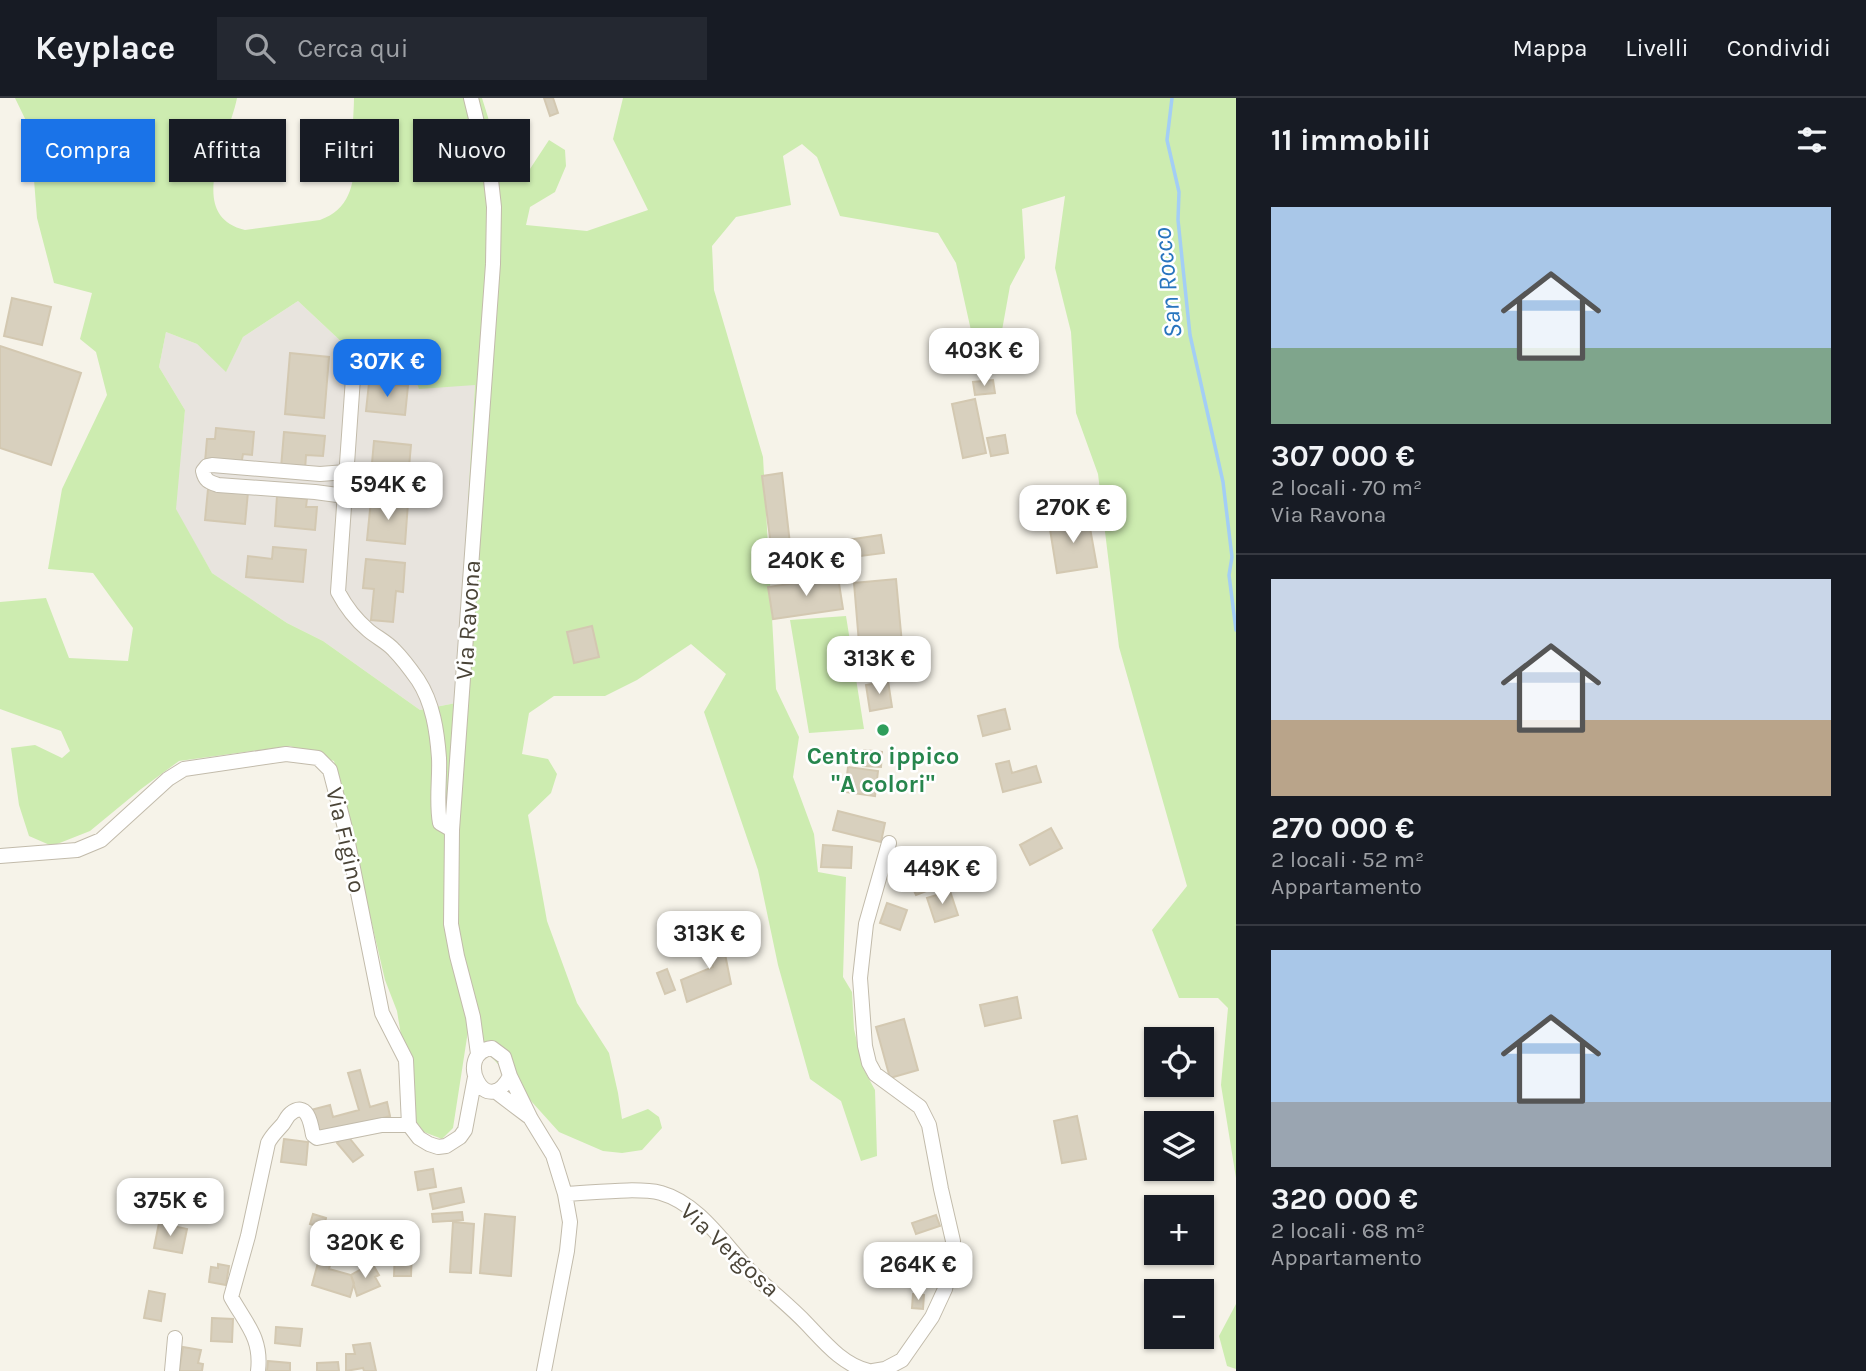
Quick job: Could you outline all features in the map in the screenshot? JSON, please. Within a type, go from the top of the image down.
[{"type":"street","name":"Via Ravona","points":[[471,98],[491,180],[494,207],[493,264],[452,830],[451,924],[473,1017],[478,1054]]},
{"type":"street","points":[[353,378],[338,592],[346,608],[366,629],[394,650],[424,691],[430,705],[439,760],[437,810],[440,823],[452,830]]},
{"type":"street","points":[[345,496],[218,485],[208,482],[204,478],[204,471],[207,466],[212,465],[320,474],[346,472]]},
{"type":"street","points":[[257,487],[258,469]]},
{"type":"street","name":"Via Figino","points":[[0,856],[77,850],[101,840],[167,779],[184,769],[286,754],[318,758],[330,770],[345,828],[382,1013],[406,1060],[409,1125]]},
{"type":"street","name":"Via Vergosa","points":[[565,1194],[647,1191],[661,1193],[680,1201],[696,1213],[764,1285],[786,1302],[848,1363],[871,1371],[885,1369],[902,1360],[932,1317],[945,1289],[953,1241],[940,1189],[929,1125],[920,1107],[875,1074],[869,1063],[866,1046],[860,978],[866,924],[889,843]]},
{"type":"street","name":"Via Ravona","points":[[473,1017],[492,1048]]},
{"type":"street","points":[[258,1371],[258,1348],[253,1334],[231,1297],[265,1151],[272,1134],[289,1114],[299,1110],[308,1114],[313,1135],[317,1138],[382,1125],[409,1125],[419,1138],[429,1144],[446,1146],[460,1137],[465,1130],[475,1077],[474,1065],[483,1049],[492,1048],[504,1058],[531,1119],[553,1155],[570,1222],[544,1371]]},
{"type":"street","points":[[475,1077],[483,1090],[492,1091],[500,1090],[510,1076]]},
{"type":"street","points":[[471,1102],[492,1091]]},
{"type":"street","points":[[492,1091],[531,1119]]},
{"type":"street","points":[[172,1371],[176,1338]]},
{"type":"shaded area","points":[[298,301],[347,347],[408,358],[475,385],[456,703],[420,710],[323,641],[287,623],[212,573],[175,509],[185,410],[159,367],[166,332],[197,344],[226,371],[243,337]]},
{"type":"green space","points":[[15,98],[237,98],[231,119],[169,119],[169,182],[214,182],[213,192],[217,208],[227,222],[245,230],[320,220],[334,213],[343,204],[352,182],[399,182],[399,119],[353,119],[354,98],[482,98],[489,119],[413,119],[413,182],[530,182],[530,169],[549,140],[565,150],[566,166],[555,192],[530,207],[526,225],[587,231],[648,210],[613,139],[623,98],[1236,98],[1236,1178],[1221,1085],[1228,1008],[1218,998],[1179,998],[1152,930],[1187,886],[1119,647],[1098,474],[1076,413],[1071,332],[1055,268],[1065,196],[1022,209],[1025,258],[1010,286],[997,358],[986,361],[974,344],[956,263],[938,233],[840,216],[817,157],[802,144],[783,156],[791,205],[736,217],[712,246],[714,290],[763,457],[776,689],[799,737],[793,777],[814,834],[818,872],[846,877],[843,977],[852,992],[854,1029],[863,1068],[875,1090],[877,1156],[861,1161],[841,1101],[810,1079],[778,965],[758,870],[704,712],[726,674],[691,644],[637,680],[605,696],[554,696],[529,713],[522,754],[548,759],[557,774],[551,793],[528,815],[547,921],[577,1003],[609,1053],[622,1119],[648,1109],[659,1117],[662,1128],[642,1150],[622,1153],[603,1151],[559,1132],[468,1031],[453,1128],[442,1139],[424,1132],[415,1120],[397,1011],[385,980],[334,761],[290,746],[179,761],[90,831],[52,846],[29,836],[19,805],[11,748],[35,745],[62,758],[70,751],[61,731],[0,709],[0,602],[46,598],[69,658],[128,661],[133,628],[93,573],[48,569],[62,489],[107,395],[96,352],[80,339],[92,293],[54,283],[37,218],[34,182],[155,182],[155,119],[25,119]],"holes":[[[298,301],[347,347],[408,358],[419,389],[475,385],[456,703],[420,710],[323,641],[287,623],[212,573],[176,509],[185,410],[159,367],[166,332],[197,344],[226,372],[243,337]]]},
{"type":"green space","points":[[846,616],[864,729],[809,733],[790,620]]},
{"type":"green space","points":[[1236,1304],[1236,1369],[1227,1366],[1219,1336]]},
{"type":"building","points":[[544,98],[553,98],[558,113],[550,116]]},
{"type":"building","points":[[12,298],[51,307],[42,345],[4,336]]},
{"type":"building","points":[[0,346],[81,373],[51,465],[0,448]]},
{"type":"building","points":[[290,353],[329,357],[324,418],[285,414]]},
{"type":"building","points":[[993,380],[995,393],[975,395],[973,382]]},
{"type":"building","points":[[369,383],[408,386],[405,415],[366,411]]},
{"type":"building","points":[[975,399],[986,453],[963,458],[952,404]]},
{"type":"building","points":[[216,428],[254,432],[252,455],[243,454],[241,465],[205,462],[207,439],[215,439]]},
{"type":"building","points":[[284,432],[325,436],[323,456],[306,455],[305,470],[281,468]]},
{"type":"building","points":[[1005,435],[1008,453],[991,456],[987,438]]},
{"type":"building","points":[[374,441],[411,445],[408,478],[371,474]]},
{"type":"building","points":[[782,473],[790,544],[771,546],[762,476]]},
{"type":"building","points":[[208,489],[248,492],[245,524],[205,520]]},
{"type":"building","points":[[277,496],[307,499],[306,507],[317,507],[315,530],[275,526]]},
{"type":"building","points":[[371,500],[408,503],[405,544],[367,540]]},
{"type":"building","points":[[1088,517],[1097,567],[1057,573],[1049,523]]},
{"type":"building","points":[[881,535],[884,553],[815,562],[813,545]]},
{"type":"building","points":[[273,547],[306,550],[303,582],[246,577],[248,556],[272,559]]},
{"type":"building","points":[[366,559],[405,563],[403,592],[396,591],[393,622],[371,620],[374,589],[363,588]]},
{"type":"building","points":[[838,577],[843,609],[773,619],[768,587]]},
{"type":"building","points":[[896,579],[905,676],[862,679],[854,583]]},
{"type":"building","points":[[592,626],[599,657],[574,663],[567,632]]},
{"type":"building","points":[[888,681],[892,707],[870,711],[866,685]]},
{"type":"building","points":[[1005,709],[1010,729],[983,736],[978,716]]},
{"type":"building","points":[[864,750],[882,752],[881,767],[863,766]]},
{"type":"building","points":[[1009,761],[1012,773],[1036,766],[1041,782],[1003,792],[996,764]]},
{"type":"building","points":[[848,767],[878,771],[875,796],[845,792]]},
{"type":"building","points":[[838,811],[885,823],[881,842],[833,830]]},
{"type":"building","points":[[1051,828],[1062,848],[1030,865],[1020,845]]},
{"type":"building","points":[[823,845],[852,847],[851,868],[821,867]]},
{"type":"building","points":[[926,875],[932,889],[916,895],[910,882]]},
{"type":"building","points":[[950,891],[958,915],[935,922],[927,898]]},
{"type":"building","points":[[887,903],[907,910],[900,930],[880,923]]},
{"type":"building","points":[[720,929],[731,984],[687,1002],[681,980],[713,967],[705,935]]},
{"type":"building","points":[[667,969],[675,990],[665,994],[657,973]]},
{"type":"building","points":[[1017,997],[1021,1018],[985,1026],[980,1005]]},
{"type":"building","points":[[904,1019],[918,1070],[890,1078],[876,1027]]},
{"type":"building","points":[[360,1070],[370,1107],[387,1102],[390,1116],[318,1136],[311,1110],[330,1105],[333,1117],[359,1110],[348,1073]]},
{"type":"building","points":[[1077,1116],[1086,1159],[1062,1163],[1054,1121]]},
{"type":"building","points":[[347,1135],[363,1155],[353,1162],[337,1143]]},
{"type":"building","points":[[284,1139],[308,1142],[306,1165],[281,1162]]},
{"type":"building","points":[[433,1169],[436,1187],[418,1190],[415,1172]]},
{"type":"building","points":[[461,1188],[464,1202],[433,1209],[430,1194]]},
{"type":"building","points":[[462,1212],[463,1220],[433,1222],[432,1214]]},
{"type":"building","points":[[313,1214],[326,1218],[324,1228],[310,1224]]},
{"type":"building","points":[[485,1214],[515,1217],[511,1276],[480,1273]]},
{"type":"building","points":[[936,1215],[940,1226],[916,1234],[912,1223]]},
{"type":"building","points":[[329,1222],[352,1227],[361,1224],[366,1232],[351,1237],[338,1236],[329,1269],[351,1275],[354,1283],[350,1297],[312,1285]]},
{"type":"building","points":[[453,1222],[474,1224],[471,1273],[450,1272]]},
{"type":"building","points":[[159,1223],[187,1229],[182,1253],[154,1248]]},
{"type":"building","points":[[366,1232],[379,1261],[364,1268],[351,1237]]},
{"type":"building","points":[[395,1249],[412,1249],[411,1276],[394,1276]]},
{"type":"building","points":[[926,1254],[929,1276],[912,1279],[908,1257]]},
{"type":"building","points":[[372,1263],[379,1275],[375,1277],[380,1286],[357,1296],[351,1275]]},
{"type":"building","points":[[218,1264],[229,1266],[226,1285],[209,1282],[211,1267],[218,1268]]},
{"type":"building","points":[[149,1291],[165,1294],[161,1321],[144,1318]]},
{"type":"building","points":[[913,1294],[924,1295],[923,1309],[912,1308]]},
{"type":"building","points":[[212,1318],[233,1319],[232,1342],[211,1341]]},
{"type":"building","points":[[276,1327],[302,1329],[300,1346],[275,1343]]},
{"type":"building","points":[[370,1343],[376,1371],[364,1371],[363,1368],[346,1371],[346,1354],[355,1354],[353,1345]]},
{"type":"building","points":[[183,1347],[201,1350],[198,1363],[203,1364],[202,1371],[179,1371]]},
{"type":"building","points":[[268,1361],[290,1363],[290,1371],[267,1371]]},
{"type":"building","points":[[338,1362],[339,1371],[317,1371],[317,1363]]},
{"type":"waterway","name":"San Rocco","points":[[1172,98],[1167,140],[1179,192],[1178,220],[1190,335],[1223,482],[1232,557],[1229,575],[1236,630]]},
{"type":"place","name":"Centro ippico \"A colori\"","points":[[883,730]]}]
